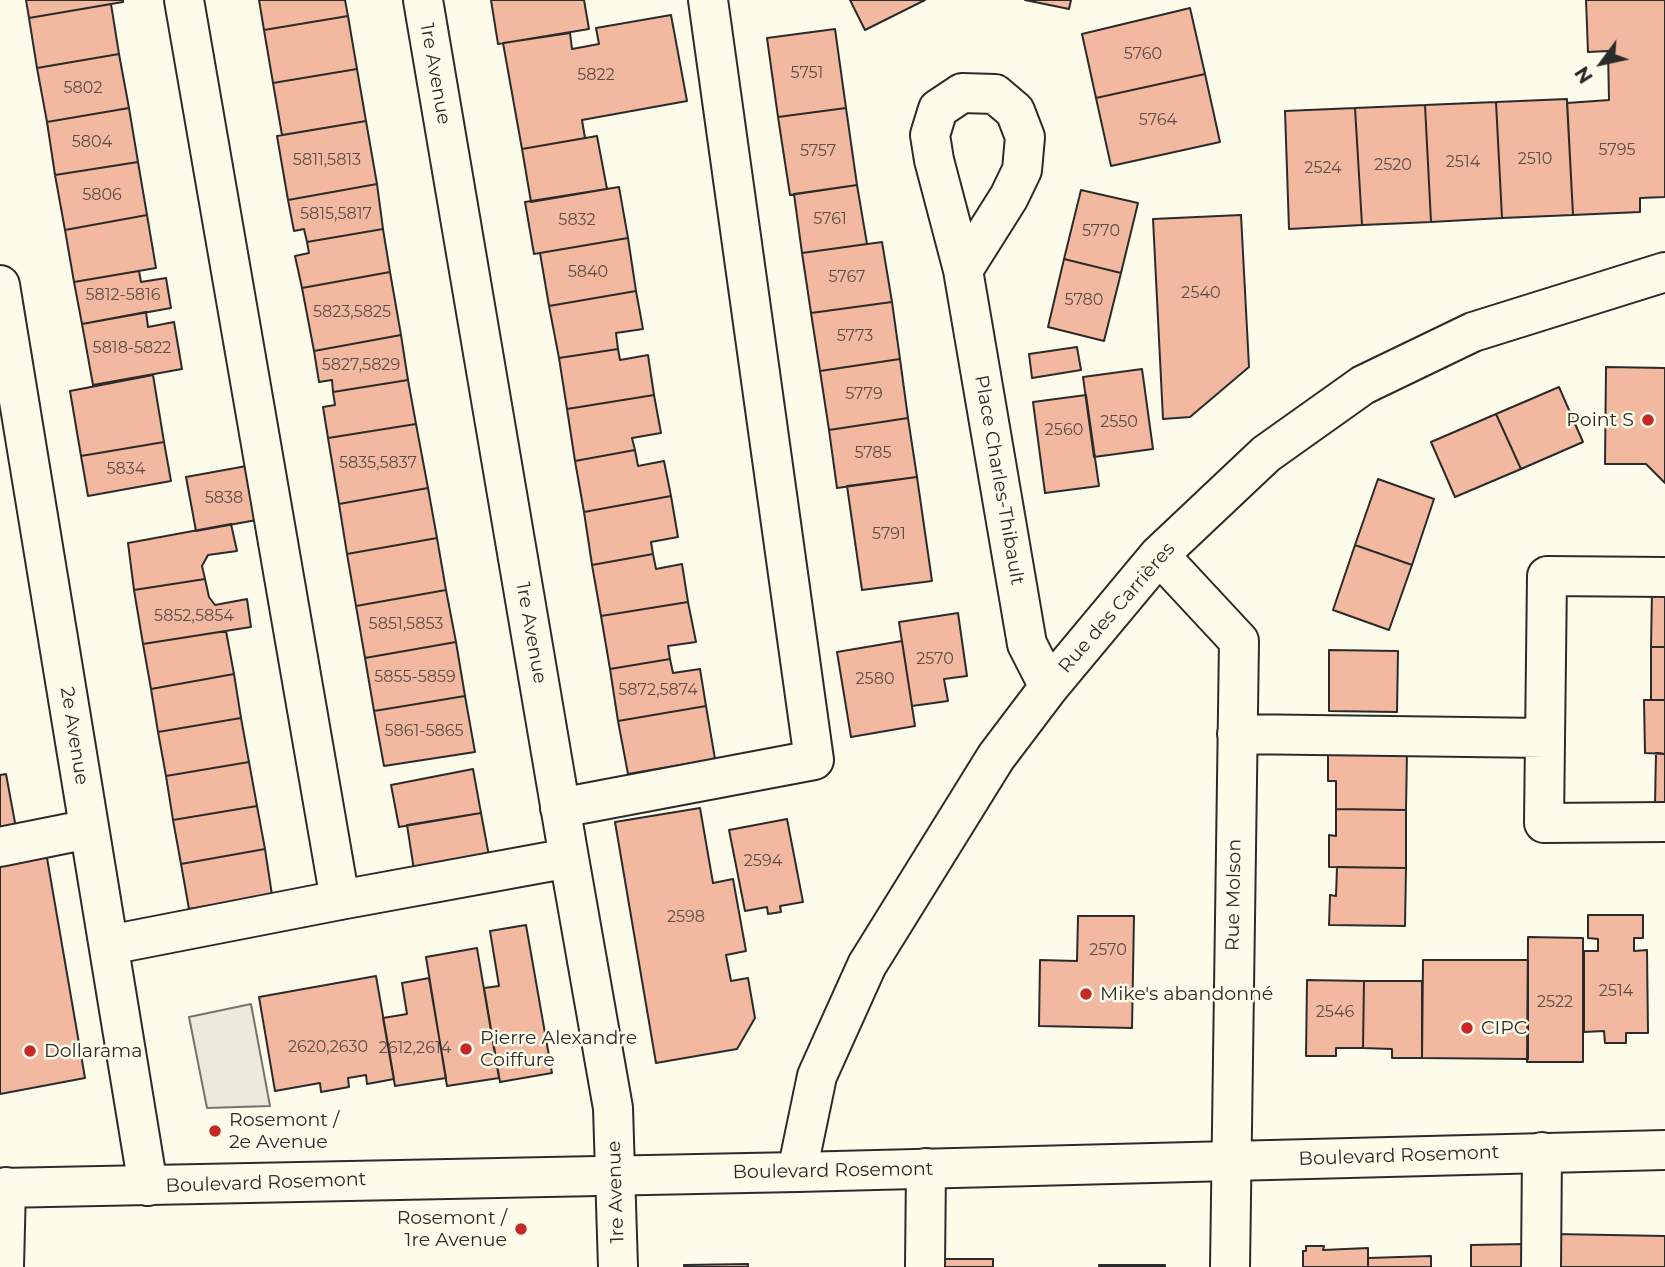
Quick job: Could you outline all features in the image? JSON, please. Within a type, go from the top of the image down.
[{"type":"street","points":[[184,0],[340,900]]},
{"type":"street","name":"1re Avenue","points":[[423,0],[613,1108],[618,1267]]},
{"type":"street","points":[[560,808],[814,760],[708,0]]},
{"type":"street","name":"Place Charles-Thibault","points":[[963,270],[1027,644],[1049,687]]},
{"type":"street","name":"Rue des Carrières","points":[[797,1172],[817,1076],[867,965],[996,757],[1049,687],[1159,555],[1266,454],[1363,385],[1474,332],[1665,272]]},
{"type":"street","name":"2e Avenue","points":[[0,285],[148,1186]]},
{"type":"street","name":"Rue Molson","points":[[1159,555],[1239,640],[1230,1267]]},
{"type":"street","points":[[1665,577],[1547,576],[1544,822],[1665,822]]},
{"type":"street","points":[[1237,734],[1545,738]]},
{"type":"street","points":[[0,847],[89,829]]},
{"type":"street","points":[[108,945],[569,858]]},
{"type":"street","name":"Boulevard Rosemont","points":[[3,1188],[615,1177],[1665,1150]]},
{"type":"street","points":[[1541,1267],[1542,1152]]},
{"type":"street","points":[[925,1267],[926,1168]]},
{"type":"street","points":[[3,1188],[4,1267]]},
{"type":"shaded area","points":[[251,1004],[270,1106],[207,1108],[189,1017]]},
{"type":"building","points":[[26,0],[123,0],[123,2],[29,18]]},
{"type":"building","points":[[259,0],[345,0],[348,16],[264,30]]},
{"type":"building","points":[[491,0],[584,0],[589,29],[498,44]]},
{"type":"building","points":[[850,0],[925,0],[865,30]]},
{"type":"building","points":[[1025,0],[1071,0],[1069,9]]},
{"type":"building","points":[[1586,0],[1665,0],[1665,197],[1640,198],[1640,212],[1573,215],[1567,103],[1609,100],[1608,51],[1588,52]]},
{"type":"building","points":[[111,4],[119,54],[37,68],[29,18]]},
{"type":"building","points":[[1190,8],[1205,74],[1096,98],[1082,34]]},
{"type":"building","points":[[671,15],[687,101],[582,120],[585,138],[522,149],[503,43],[570,33],[572,49],[599,44],[596,28]]},
{"type":"building","points":[[348,16],[357,69],[273,83],[264,30]]},
{"type":"building","points":[[835,29],[846,108],[778,117],[767,38]]},
{"type":"building","points":[[119,54],[129,108],[47,122],[37,68]]},
{"type":"building","points":[[357,69],[366,121],[282,135],[273,83]]},
{"type":"building","points":[[1205,74],[1220,142],[1111,166],[1096,98]]},
{"type":"building","points":[[1567,99],[1573,215],[1502,218],[1496,102]]},
{"type":"building","points":[[1496,102],[1502,218],[1431,222],[1425,105]]},
{"type":"building","points":[[1425,105],[1431,222],[1362,225],[1355,108]]},
{"type":"building","points":[[129,108],[138,162],[55,175],[47,122]]},
{"type":"building","points":[[846,108],[857,185],[790,195],[778,117]]},
{"type":"building","points":[[1355,108],[1362,225],[1289,229],[1285,111]]},
{"type":"building","points":[[366,121],[377,184],[288,200],[277,136]]},
{"type":"building","points":[[597,136],[607,189],[531,202],[522,149]]},
{"type":"building","points":[[138,162],[147,215],[65,230],[55,175]]},
{"type":"building","points":[[377,184],[383,229],[307,242],[304,229],[294,231],[288,200]]},
{"type":"building","points":[[857,185],[867,244],[802,253],[794,194]]},
{"type":"building","points":[[619,187],[628,238],[534,254],[525,202]]},
{"type":"building","points":[[1081,190],[1138,203],[1121,273],[1064,259]]},
{"type":"building","points":[[147,215],[156,268],[74,282],[65,230]]},
{"type":"building","points":[[1241,215],[1249,367],[1190,417],[1163,419],[1153,219]]},
{"type":"building","points":[[383,229],[390,272],[302,288],[295,256],[309,253],[307,242]]},
{"type":"building","points":[[628,238],[636,291],[549,306],[540,253]]},
{"type":"building","points":[[882,242],[892,302],[811,313],[802,253]]},
{"type":"building","points":[[1064,259],[1121,273],[1104,341],[1048,327]]},
{"type":"building","points":[[139,271],[141,282],[166,278],[171,308],[82,324],[74,282]]},
{"type":"building","points":[[390,272],[401,335],[314,351],[302,288]]},
{"type":"building","points":[[636,291],[643,329],[616,333],[618,349],[559,358],[549,306]]},
{"type":"building","points":[[892,302],[900,359],[820,371],[811,313]]},
{"type":"building","points":[[146,312],[148,327],[174,322],[182,369],[93,385],[82,324]]},
{"type":"building","points":[[401,335],[408,380],[333,392],[332,380],[319,382],[314,351]]},
{"type":"building","points":[[1077,347],[1081,370],[1032,378],[1029,354]]},
{"type":"building","points":[[618,349],[620,360],[648,355],[654,395],[567,409],[559,358]]},
{"type":"building","points":[[900,359],[908,418],[829,430],[820,371]]},
{"type":"building","points":[[1606,367],[1665,368],[1665,483],[1646,464],[1605,464]]},
{"type":"building","points":[[1142,369],[1153,449],[1094,457],[1083,377]]},
{"type":"building","points":[[153,375],[164,442],[81,456],[70,391]]},
{"type":"building","points":[[408,380],[416,424],[328,438],[323,407],[335,405],[333,392]]},
{"type":"building","points":[[1559,387],[1583,442],[1521,469],[1496,414]]},
{"type":"building","points":[[654,395],[661,433],[632,438],[635,450],[575,461],[567,409]]},
{"type":"building","points":[[1086,395],[1099,486],[1045,493],[1033,402]]},
{"type":"building","points":[[1496,414],[1521,469],[1455,497],[1431,442]]},
{"type":"building","points":[[908,418],[917,477],[837,488],[829,430]]},
{"type":"building","points":[[416,424],[428,488],[339,504],[328,438]]},
{"type":"building","points":[[164,442],[171,481],[88,496],[81,456]]},
{"type":"building","points":[[635,450],[638,466],[664,461],[671,496],[584,512],[575,461]]},
{"type":"building","points":[[252,465],[262,519],[196,531],[186,477]]},
{"type":"building","points":[[917,477],[932,581],[862,590],[847,486]]},
{"type":"building","points":[[1378,479],[1434,499],[1412,565],[1355,545]]},
{"type":"building","points":[[428,488],[437,538],[347,554],[339,504]]},
{"type":"building","points":[[671,496],[678,537],[651,542],[653,554],[592,565],[584,512]]},
{"type":"building","points":[[231,524],[237,551],[208,555],[202,566],[205,579],[134,590],[128,543]]},
{"type":"building","points":[[437,538],[446,590],[356,606],[347,554]]},
{"type":"building","points":[[1355,545],[1412,565],[1389,630],[1333,610]]},
{"type":"building","points":[[653,554],[656,569],[682,564],[688,602],[601,616],[592,565]]},
{"type":"building","points":[[205,579],[209,597],[215,605],[247,599],[251,627],[143,644],[134,590]]},
{"type":"building","points":[[446,590],[456,642],[365,658],[356,606]]},
{"type":"building","points":[[1652,591],[1665,591],[1665,647],[1651,647]]},
{"type":"building","points":[[688,602],[696,642],[668,646],[670,659],[610,669],[601,616]]},
{"type":"building","points":[[958,613],[967,676],[944,679],[948,701],[912,706],[899,622]]},
{"type":"building","points":[[226,631],[234,674],[151,689],[143,644]]},
{"type":"building","points":[[902,641],[915,726],[851,737],[837,652]]},
{"type":"building","points":[[456,642],[465,696],[374,711],[365,658]]},
{"type":"building","points":[[1651,647],[1665,647],[1665,700],[1651,700]]},
{"type":"building","points":[[1329,650],[1398,651],[1397,712],[1329,711]]},
{"type":"building","points":[[670,659],[673,673],[700,669],[706,706],[618,721],[610,669]]},
{"type":"building","points":[[234,674],[241,718],[158,732],[151,689]]},
{"type":"building","points":[[465,696],[475,752],[384,766],[374,711]]},
{"type":"building","points":[[1644,700],[1665,700],[1665,754],[1645,753]]},
{"type":"building","points":[[706,706],[715,759],[628,774],[618,721]]},
{"type":"building","points":[[241,718],[249,762],[166,776],[158,732]]},
{"type":"building","points":[[1328,750],[1407,751],[1406,810],[1336,809],[1336,781],[1328,781]]},
{"type":"building","points":[[1656,753],[1665,754],[1665,806],[1655,805]]},
{"type":"building","points":[[249,762],[257,806],[173,820],[166,776]]},
{"type":"building","points":[[473,769],[481,813],[399,827],[391,785]]},
{"type":"building","points":[[6,774],[16,828],[0,831],[0,775]]},
{"type":"building","points":[[257,806],[265,849],[181,864],[173,820]]},
{"type":"building","points":[[700,808],[713,883],[733,879],[746,951],[726,955],[731,981],[748,978],[755,1018],[737,1049],[656,1063],[615,822]]},
{"type":"building","points":[[1336,809],[1406,810],[1406,868],[1329,867],[1329,835],[1336,836]]},
{"type":"building","points":[[481,813],[489,856],[414,870],[407,825]]},
{"type":"building","points":[[787,819],[803,902],[780,906],[781,912],[768,914],[767,907],[745,911],[729,830]]},
{"type":"building","points":[[265,849],[272,895],[189,909],[181,864]]},
{"type":"building","points":[[46,852],[85,1078],[0,1094],[0,861]]},
{"type":"building","points":[[1337,867],[1406,868],[1405,926],[1329,925],[1330,895],[1336,896]]},
{"type":"building","points":[[1588,915],[1643,915],[1643,938],[1634,938],[1634,951],[1647,950],[1648,1033],[1626,1033],[1626,1043],[1605,1043],[1604,1031],[1584,1032],[1584,951],[1598,951],[1598,939],[1588,938]]},
{"type":"building","name":"Mike's abandonné","points":[[1078,916],[1134,916],[1132,1028],[1039,1026],[1040,960],[1077,961]]},
{"type":"building","points":[[526,925],[552,1073],[500,1082],[484,988],[499,986],[490,931]]},
{"type":"building","points":[[1528,937],[1583,938],[1583,1062],[1527,1062]]},
{"type":"building","points":[[477,948],[499,1078],[447,1086],[426,957]]},
{"type":"building","points":[[1423,960],[1528,960],[1528,1059],[1422,1058]]},
{"type":"building","points":[[376,976],[394,1079],[367,1084],[366,1075],[348,1078],[349,1087],[321,1092],[320,1083],[275,1091],[259,997]]},
{"type":"building","points":[[429,978],[446,1078],[395,1086],[383,1018],[407,1014],[402,983]]},
{"type":"building","points":[[1307,980],[1364,981],[1363,1048],[1336,1048],[1336,1056],[1306,1056]]},
{"type":"building","points":[[1364,981],[1422,981],[1422,1058],[1392,1058],[1392,1049],[1363,1048]]},
{"type":"building","points":[[1555,1234],[1665,1236],[1665,1267],[1555,1267]]},
{"type":"building","points":[[1526,1244],[1526,1267],[1471,1267],[1471,1245]]},
{"type":"building","points":[[1306,1246],[1324,1246],[1323,1250],[1368,1248],[1368,1267],[1303,1267],[1303,1251],[1306,1251]]},
{"type":"building","points":[[1431,1256],[1431,1267],[1368,1267],[1368,1258]]},
{"type":"building","points":[[939,1259],[993,1259],[993,1267],[939,1267]]},
{"type":"building","points":[[748,1264],[748,1267],[684,1267],[684,1265]]},
{"type":"building","points":[[1165,1265],[1165,1267],[1099,1267]]},
{"type":"place","name":"Point S","points":[[1648,420]]},
{"type":"place","name":"Mike's abandonné","points":[[1086,994]]},
{"type":"place","name":"CIPC","points":[[1467,1028]]},
{"type":"place","name":"Pierre Alexandre Coiffure","points":[[466,1049]]},
{"type":"place","name":"Dollarama","points":[[30,1051]]},
{"type":"place","name":"Rosemont / 2e Avenue","points":[[215,1131]]},
{"type":"place","name":"Rosemont / 1re Avenue","points":[[521,1229]]}]
